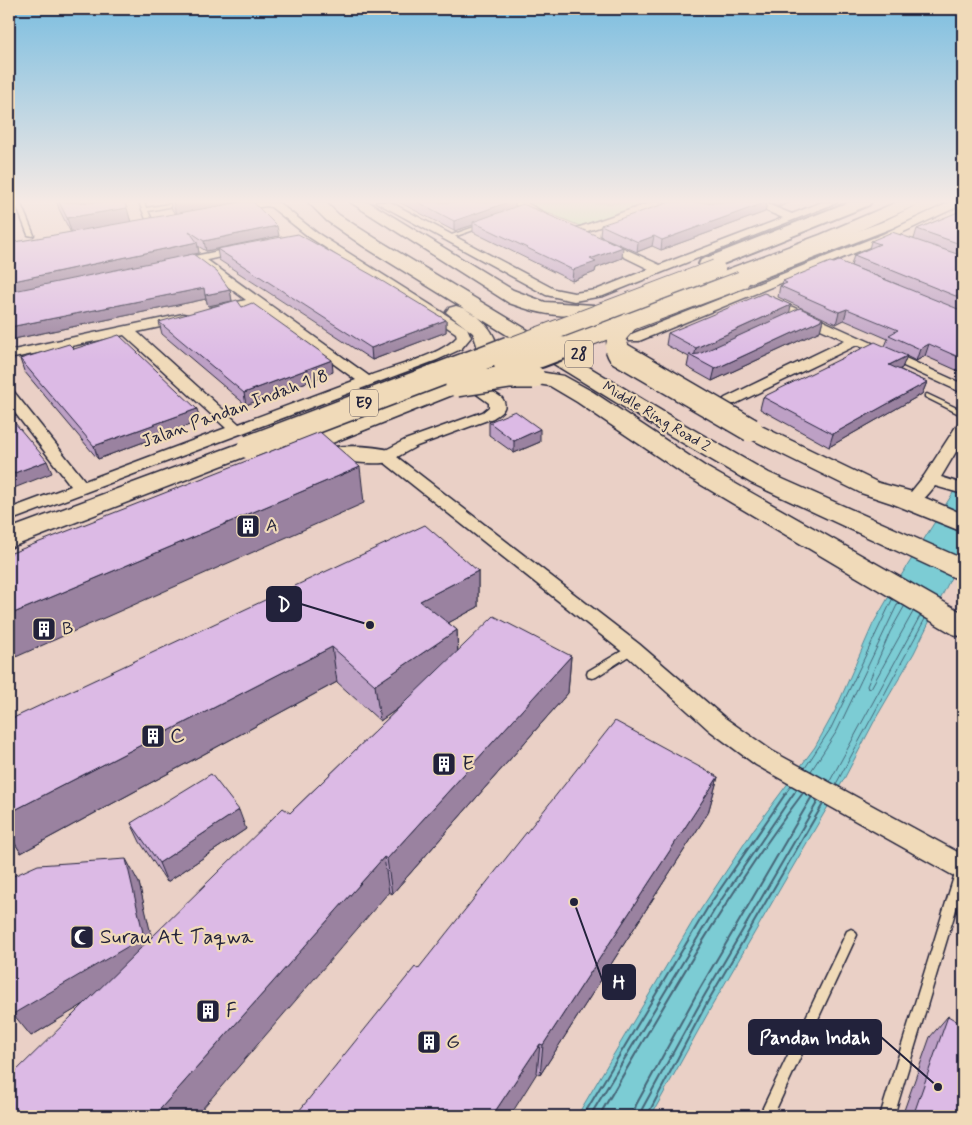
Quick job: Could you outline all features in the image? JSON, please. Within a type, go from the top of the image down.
[{"type":"highway","points":[[365,254],[466,325],[485,335],[487,345],[480,359]]},
{"type":"highway","name":"Middle Ring Road 2","points":[[390,254],[672,427],[760,478],[963,570]]},
{"type":"highway","name":"Middle Ring Road 2","points":[[412,254],[688,420],[776,468],[831,495],[963,552]]},
{"type":"highway","points":[[442,254],[506,294],[529,304],[550,310],[570,312],[586,309]]},
{"type":"highway","name":"E9","points":[[9,539],[154,495],[457,385],[505,364],[530,350],[728,276],[779,254]]},
{"type":"highway","name":"E9","points":[[45,551],[154,495],[480,359],[570,324],[728,276]]},
{"type":"highway","points":[[631,330],[616,337],[615,344],[619,353],[751,430],[926,519],[963,545]]},
{"type":"highway","points":[[457,385],[510,377],[533,377],[556,381],[585,397],[697,472],[722,494],[862,576],[963,644]]},
{"type":"highway","points":[[276,471],[319,455],[338,453],[386,456]]},
{"type":"highway","points":[[880,495],[922,503],[963,524]]},
{"type":"highway","points":[[862,576],[963,626]]},
{"type":"main road","points":[[505,364],[631,330],[768,254]]},
{"type":"main road","points":[[570,324],[586,309],[728,276],[795,254]]},
{"type":"street","points":[[160,266],[216,254]]},
{"type":"street","points":[[347,254],[466,325]]},
{"type":"street","points":[[478,254],[550,292],[574,297],[599,294],[700,254]]},
{"type":"street","points":[[627,254],[660,270]]},
{"type":"street","points":[[631,330],[663,326],[728,276],[824,261],[840,254]]},
{"type":"street","points":[[198,258],[367,381]]},
{"type":"street","points":[[824,261],[841,268]]},
{"type":"street","points":[[728,276],[796,316],[857,340],[963,389]]},
{"type":"street","points":[[599,294],[663,326]]},
{"type":"street","points":[[9,355],[258,302]]},
{"type":"street","name":"Jalan Pandan Indah 1/8","points":[[9,515],[432,357],[462,342],[466,325]]},
{"type":"street","points":[[127,330],[237,430]]},
{"type":"street","points":[[730,401],[857,340]]},
{"type":"street","points":[[432,357],[497,401],[497,409],[488,415],[411,443],[386,456],[632,649],[717,724],[764,758],[963,868]]},
{"type":"street","points":[[9,395],[81,487]]},
{"type":"street","points":[[922,503],[938,481],[963,428]]},
{"type":"street","points":[[938,481],[963,489]]},
{"type":"lane","points":[[927,396],[963,414]]},
{"type":"lane","points":[[592,674],[632,649]]},
{"type":"lane","points":[[886,1116],[963,868]]},
{"type":"lane","points":[[766,1116],[851,935]]},
{"type":"water","points":[[963,477],[963,553],[914,653],[651,1116],[577,1116],[693,921],[754,829],[815,747],[836,709],[873,624]]},
{"type":"building","points":[[9,254],[138,254],[9,282]]},
{"type":"building","points":[[191,254],[194,254],[217,272],[230,290],[205,295],[204,288],[10,327],[9,292]]},
{"type":"building","points":[[226,254],[335,254],[446,320],[371,348]]},
{"type":"building","points":[[541,254],[602,254],[590,259],[596,262],[573,270]]},
{"type":"building","points":[[854,255],[963,256],[963,299]]},
{"type":"building","points":[[839,261],[963,311],[963,359],[929,344],[920,349],[889,335],[898,330],[847,309],[839,312],[780,286],[787,283],[783,281],[830,262]]},
{"type":"building","points":[[764,293],[791,305],[696,348],[668,333]]},
{"type":"building","points":[[237,300],[242,307],[252,303],[332,360],[244,393],[159,322]]},
{"type":"building","points":[[800,308],[823,319],[715,369],[689,355],[699,354]]},
{"type":"building","points":[[119,335],[197,409],[94,446],[20,359],[69,344],[74,349]]},
{"type":"building","points":[[875,342],[907,356],[889,365],[927,382],[833,434],[763,397]]},
{"type":"building","points":[[515,411],[540,429],[514,441],[489,422]]},
{"type":"building","points":[[9,416],[47,461],[9,475]]},
{"type":"building","points":[[320,432],[360,467],[9,615],[9,554]]},
{"type":"building","points":[[425,525],[478,571],[420,601],[457,630],[375,685],[332,647],[9,813],[9,720]]},
{"type":"building","points":[[494,616],[571,656],[387,859],[384,857],[154,1116],[16,1116],[9,1108],[9,1078],[283,808],[290,813]]},
{"type":"building","points":[[615,721],[718,777],[543,1045],[540,1044],[492,1116],[295,1116],[415,967],[418,969]]},
{"type":"building","points":[[211,774],[239,810],[159,863],[131,823]]},
{"type":"building","name":"Surau At Taqwa","points":[[126,859],[144,937],[13,1014],[9,991],[9,878],[38,865]]},
{"type":"building","points":[[948,1016],[963,1025],[963,1116],[913,1116]]},
{"type":"place","name":"A","points":[[248,526]]},
{"type":"place","name":"D","points":[[370,625]]},
{"type":"place","name":"B","points":[[44,629]]},
{"type":"place","name":"C","points":[[153,736]]},
{"type":"place","name":"E","points":[[444,764]]},
{"type":"place","name":"H","points":[[574,902]]},
{"type":"place","name":"Surau At Taqwa","points":[[82,937]]},
{"type":"place","name":"F","points":[[208,1011]]},
{"type":"place","name":"G","points":[[429,1042]]},
{"type":"place","name":"Pandan Indah","points":[[938,1087]]}]
